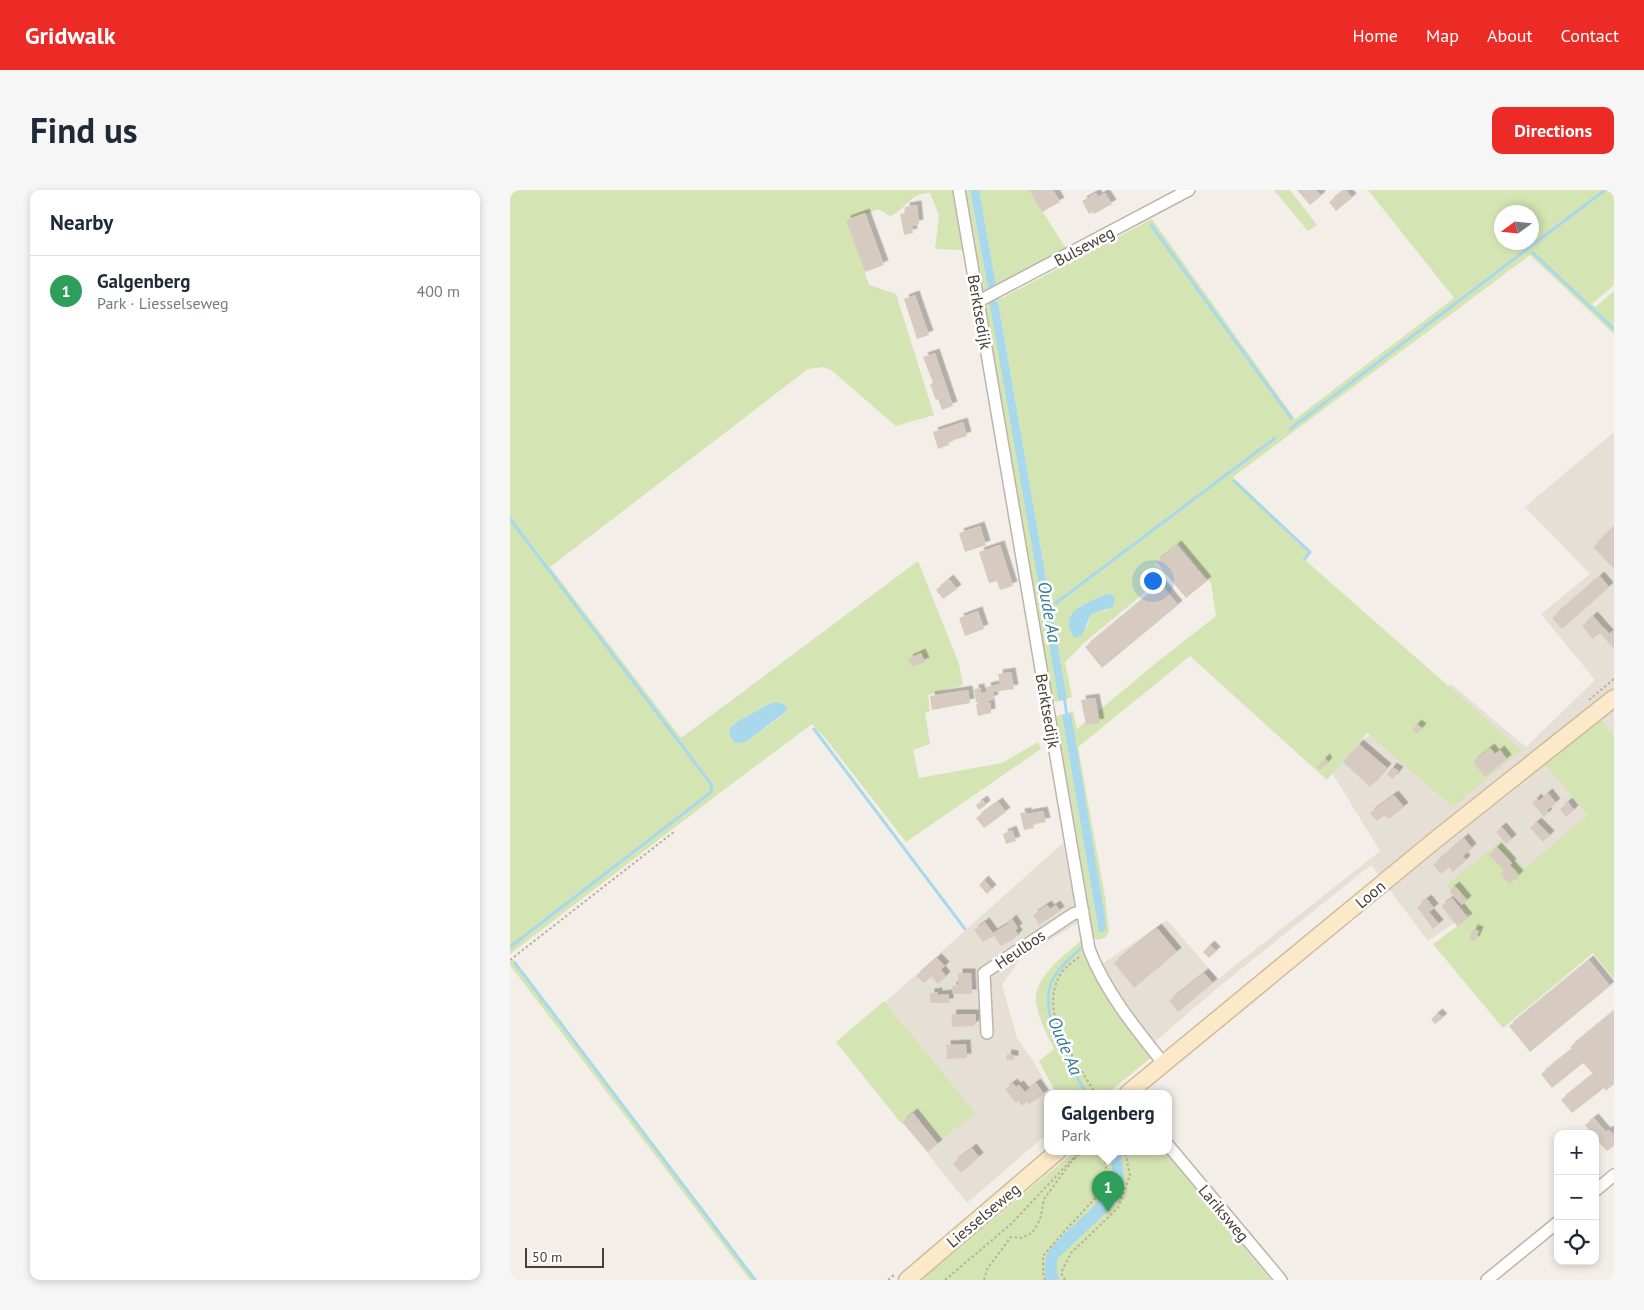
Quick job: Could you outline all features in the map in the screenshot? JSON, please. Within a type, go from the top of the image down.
[{"type":"main road","name":"Loon","points":[[1132,1090],[1434,841],[1614,698]]},
{"type":"main road","name":"Liesselseweg","points":[[907,1280],[1053,1155]]},
{"type":"street","name":"Berktsedijk","points":[[959,190],[1089,949],[1108,989],[1164,1064]]},
{"type":"street","name":"Bulseweg","points":[[978,301],[1189,190]]},
{"type":"street","name":"Heulbos","points":[[988,1033],[984,973],[1073,914],[1083,911]]},
{"type":"street","name":"Lariksweg","points":[[1172,1150],[1281,1280]]},
{"type":"street","points":[[1599,1188],[1614,1175]]},
{"type":"street","points":[[1487,1280],[1554,1225]]},
{"type":"path","points":[[510,960],[675,831]]},
{"type":"path","points":[[1089,949],[1063,972],[1052,996],[1052,1008],[1065,1042],[1093,1090]]},
{"type":"path","points":[[945,1280],[1011,1224],[1078,1155]]},
{"type":"path","points":[[984,1280],[987,1269],[1011,1237],[1020,1238],[1032,1233],[1040,1220],[1044,1199],[1078,1155]]},
{"type":"path","points":[[1045,1280],[1043,1256],[1100,1193],[1106,1181],[1104,1155]]},
{"type":"path","points":[[1065,1280],[1061,1273],[1071,1253],[1118,1208],[1130,1175],[1126,1155]]},
{"type":"shaded area","points":[[1614,432],[1614,821],[1536,867],[1428,941],[1371,865],[1221,985],[1098,1090],[1090,1090],[1149,1039],[1099,966],[1167,920],[1218,979],[1380,851],[1326,763],[1451,684],[1526,747],[1595,680],[1541,614],[1590,574],[1525,507]]},
{"type":"shaded area","points":[[1063,843],[1079,922],[1020,959],[1002,985],[1017,1038],[1034,1062],[1049,1090],[1044,1090],[1044,1136],[967,1203],[900,1119],[883,1004]]},
{"type":"green space","points":[[510,190],[953,190],[963,250],[935,249],[939,215],[930,193],[917,195],[890,216],[878,209],[848,221],[869,285],[896,294],[934,415],[896,426],[831,370],[823,367],[808,369],[550,567],[681,738],[918,561],[959,664],[963,685],[928,695],[930,711],[925,712],[930,744],[913,750],[919,778],[1002,763],[1038,742],[1041,749],[906,842],[826,739],[812,724],[510,954]],"holes":[[[773,702],[784,704],[788,711],[746,742],[740,720]]]},
{"type":"green space","points":[[962,190],[970,190],[988,288],[996,285],[979,190],[1029,190],[1067,250],[987,293],[982,290],[978,283]]},
{"type":"green space","points":[[1274,190],[1290,190],[1317,225],[1308,231]]},
{"type":"green space","points":[[1368,190],[1614,190],[1614,285],[1592,304],[1595,307],[1614,291],[1614,334],[1530,255],[1233,477],[1311,552],[1305,560],[1521,750],[1453,807],[1367,733],[1327,780],[1190,656],[1078,747],[1105,897],[1109,932],[1105,938],[1097,940],[1091,934],[1055,721],[1057,716],[1073,711],[1077,729],[1216,616],[1211,583],[1178,543],[1155,564],[1167,574],[1084,643],[1065,662],[1072,697],[1067,699],[1056,702],[1052,700],[983,311],[990,301],[1002,298],[1152,219],[1295,419],[1454,298]],"holes":[[[995,301],[998,302],[1067,699]],[[1107,594],[1112,594],[1107,610],[1091,614],[1086,629],[1078,607]],[[1070,713],[1104,911],[1099,932],[1062,715]]]},
{"type":"green space","points":[[1600,718],[1614,736],[1614,979],[1593,953],[1503,1028],[1433,944],[1471,916],[1446,885],[1501,841],[1524,869],[1588,815],[1544,763]]},
{"type":"green space","points":[[1083,939],[1154,1055],[1112,1090],[1054,1090],[1039,1061],[1054,1049],[1039,1014],[1036,1002],[1037,993],[1045,975],[1060,958]]},
{"type":"green space","points":[[513,959],[757,1280],[750,1280],[510,965]]},
{"type":"green space","points":[[884,1001],[976,1114],[941,1139],[917,1110],[901,1123],[836,1042]]},
{"type":"green space","points":[[1070,1155],[1168,1155],[1271,1280],[921,1280]]},
{"type":"water","points":[[970,190],[979,190],[996,285],[988,288]]},
{"type":"water","points":[[991,302],[998,302],[1067,699],[1059,701],[990,305]]},
{"type":"water","points":[[1107,594],[1112,594],[1115,599],[1113,607],[1091,614],[1082,635],[1075,638],[1070,629],[1069,621],[1072,615],[1077,609]]},
{"type":"water","points":[[773,702],[784,704],[788,710],[746,742],[735,743],[729,735],[731,727]]},
{"type":"water","points":[[1071,713],[1104,911],[1106,928],[1103,932],[1099,932],[1062,715]]},
{"type":"water","points":[[1110,1155],[1121,1155],[1124,1180],[1114,1205],[1058,1258],[1057,1269],[1060,1280],[1046,1280],[1044,1269],[1049,1251],[1095,1205],[1108,1189],[1111,1181],[1112,1166]]},
{"type":"building","points":[[1029,190],[1053,190],[1060,202],[1042,212]]},
{"type":"building","points":[[1297,190],[1316,190],[1321,196],[1310,205]]},
{"type":"building","points":[[1344,190],[1352,198],[1336,211],[1329,202]]},
{"type":"building","points":[[1096,193],[1098,197],[1105,193],[1112,204],[1094,214],[1093,212],[1089,214],[1082,201]]},
{"type":"building","points":[[917,205],[919,224],[912,226],[913,233],[904,235],[900,214],[906,213],[905,207]]},
{"type":"building","points":[[865,213],[884,265],[865,272],[846,220]]},
{"type":"building","points":[[915,295],[929,335],[917,339],[904,299]]},
{"type":"building","points":[[935,353],[953,406],[942,410],[930,384],[933,383],[923,357]]},
{"type":"building","points":[[963,422],[967,436],[948,442],[949,445],[938,449],[933,432]]},
{"type":"building","points":[[980,526],[986,545],[965,552],[959,533]]},
{"type":"building","points":[[1614,526],[1614,569],[1593,547]]},
{"type":"building","points":[[1000,545],[1013,586],[1000,590],[997,581],[989,583],[979,552]]},
{"type":"building","points":[[1177,545],[1207,581],[1186,598],[1156,562]]},
{"type":"building","points":[[1600,576],[1609,587],[1562,629],[1552,618]]},
{"type":"building","points":[[949,579],[957,589],[943,599],[936,590]]},
{"type":"building","points":[[1161,584],[1178,605],[1102,668],[1085,647]]},
{"type":"building","points":[[978,611],[984,629],[965,636],[959,618]]},
{"type":"building","points":[[1593,616],[1609,634],[1614,630],[1613,648],[1600,633],[1593,639],[1582,626]]},
{"type":"building","points":[[921,653],[925,662],[912,667],[908,659]]},
{"type":"building","points":[[1011,672],[1014,689],[993,692],[994,699],[988,701],[990,702],[991,713],[978,716],[976,704],[978,704],[974,689],[980,688],[981,693],[987,692],[986,687],[1000,684],[998,674]]},
{"type":"building","points":[[968,690],[970,703],[932,710],[930,696]]},
{"type":"building","points":[[1095,698],[1100,723],[1086,725],[1081,700]]},
{"type":"building","points":[[1417,724],[1422,728],[1416,734],[1412,730]]},
{"type":"building","points":[[1359,744],[1387,768],[1370,787],[1343,762]]},
{"type":"building","points":[[1490,748],[1495,754],[1500,750],[1507,759],[1485,777],[1473,762]]},
{"type":"building","points":[[1325,758],[1328,762],[1320,770],[1317,767]]},
{"type":"building","points":[[1392,767],[1399,771],[1393,779],[1387,775]]},
{"type":"building","points":[[1548,793],[1556,803],[1546,811],[1548,813],[1544,817],[1532,803],[1537,798],[1539,801]]},
{"type":"building","points":[[1394,795],[1404,807],[1389,819],[1385,815],[1377,821],[1370,813]]},
{"type":"building","points":[[983,800],[986,805],[979,810],[976,805]]},
{"type":"building","points":[[998,802],[1006,812],[984,828],[976,818]]},
{"type":"building","points":[[1568,802],[1574,810],[1566,817],[1560,809]]},
{"type":"building","points":[[1043,811],[1046,822],[1033,824],[1034,828],[1024,830],[1020,813],[1027,812],[1027,814]]},
{"type":"building","points":[[1537,822],[1550,835],[1543,842],[1530,828]]},
{"type":"building","points":[[1502,827],[1512,839],[1506,844],[1496,832]]},
{"type":"building","points":[[1012,830],[1016,841],[1006,844],[1003,834]]},
{"type":"building","points":[[1464,838],[1472,848],[1463,856],[1466,860],[1453,872],[1449,867],[1441,874],[1433,865]]},
{"type":"building","points":[[1497,847],[1512,863],[1510,865],[1519,875],[1510,884],[1500,874],[1504,870],[1489,855]]},
{"type":"building","points":[[984,880],[992,889],[987,894],[979,885]]},
{"type":"building","points":[[1455,886],[1467,900],[1462,905],[1449,891]]},
{"type":"building","points":[[1452,898],[1468,918],[1458,927],[1441,906]]},
{"type":"building","points":[[1427,899],[1434,908],[1429,912],[1439,924],[1433,929],[1417,907]]},
{"type":"building","points":[[1047,905],[1050,909],[1056,905],[1060,911],[1039,925],[1033,915]]},
{"type":"building","points":[[1012,919],[1018,928],[1015,930],[1018,934],[1014,939],[1001,946],[994,936],[983,942],[974,930],[985,922],[993,933]]},
{"type":"building","points":[[1157,928],[1177,952],[1134,988],[1114,963]]},
{"type":"building","points":[[1473,929],[1479,931],[1475,941],[1469,939]]},
{"type":"building","points":[[1210,945],[1216,951],[1209,958],[1203,952]]},
{"type":"building","points":[[937,958],[945,966],[941,970],[946,976],[938,984],[931,976],[924,983],[916,976]]},
{"type":"building","points":[[1589,960],[1610,986],[1530,1052],[1509,1026]]},
{"type":"building","points":[[958,973],[971,973],[972,994],[953,994],[952,986],[958,985]]},
{"type":"building","points":[[1204,973],[1213,983],[1178,1012],[1169,1001]]},
{"type":"building","points":[[938,992],[938,995],[949,994],[949,1003],[930,1003],[930,993]]},
{"type":"building","points":[[1614,1011],[1614,1084],[1606,1091],[1604,1088],[1572,1113],[1561,1100],[1593,1074],[1583,1063],[1552,1088],[1541,1074]]},
{"type":"building","points":[[1438,1013],[1443,1018],[1435,1024],[1431,1019]]},
{"type":"building","points":[[952,1014],[976,1014],[976,1024],[974,1026],[952,1027]]},
{"type":"building","points":[[966,1044],[967,1058],[947,1059],[946,1045]]},
{"type":"building","points":[[1007,1054],[1014,1055],[1014,1060],[1006,1060]]},
{"type":"building","points":[[1013,1083],[1016,1087],[1019,1085],[1025,1092],[1036,1083],[1044,1094],[1029,1104],[1027,1102],[1022,1106],[1019,1101],[1016,1103],[1005,1089]]},
{"type":"building","points":[[913,1113],[938,1144],[928,1152],[902,1122]]},
{"type":"building","points":[[1594,1118],[1606,1132],[1609,1130],[1614,1133],[1614,1146],[1607,1151],[1599,1142],[1599,1130],[1589,1130],[1585,1125]]},
{"type":"building","points":[[972,1148],[979,1157],[961,1173],[953,1163]]},
{"type":"waterway","points":[[1290,429],[1605,190]]},
{"type":"waterway","points":[[1151,225],[1291,418]]},
{"type":"waterway","points":[[1533,253],[1614,329]]},
{"type":"waterway","points":[[1056,603],[1275,438]]},
{"type":"waterway","points":[[1234,481],[1310,552],[1305,559]]},
{"type":"waterway","points":[[510,519],[711,784],[712,789],[710,793],[510,947]]},
{"type":"waterway","name":"Oude Aa","points":[[1064,696],[1067,717]]},
{"type":"waterway","points":[[814,729],[965,929]]},
{"type":"waterway","name":"Oude Aa","points":[[1080,949],[1055,976],[1048,994],[1049,1009],[1057,1038],[1084,1090]]},
{"type":"waterway","points":[[515,963],[755,1280]]},
{"type":"place","name":"Galgenberg","points":[[1108,1212]]}]
